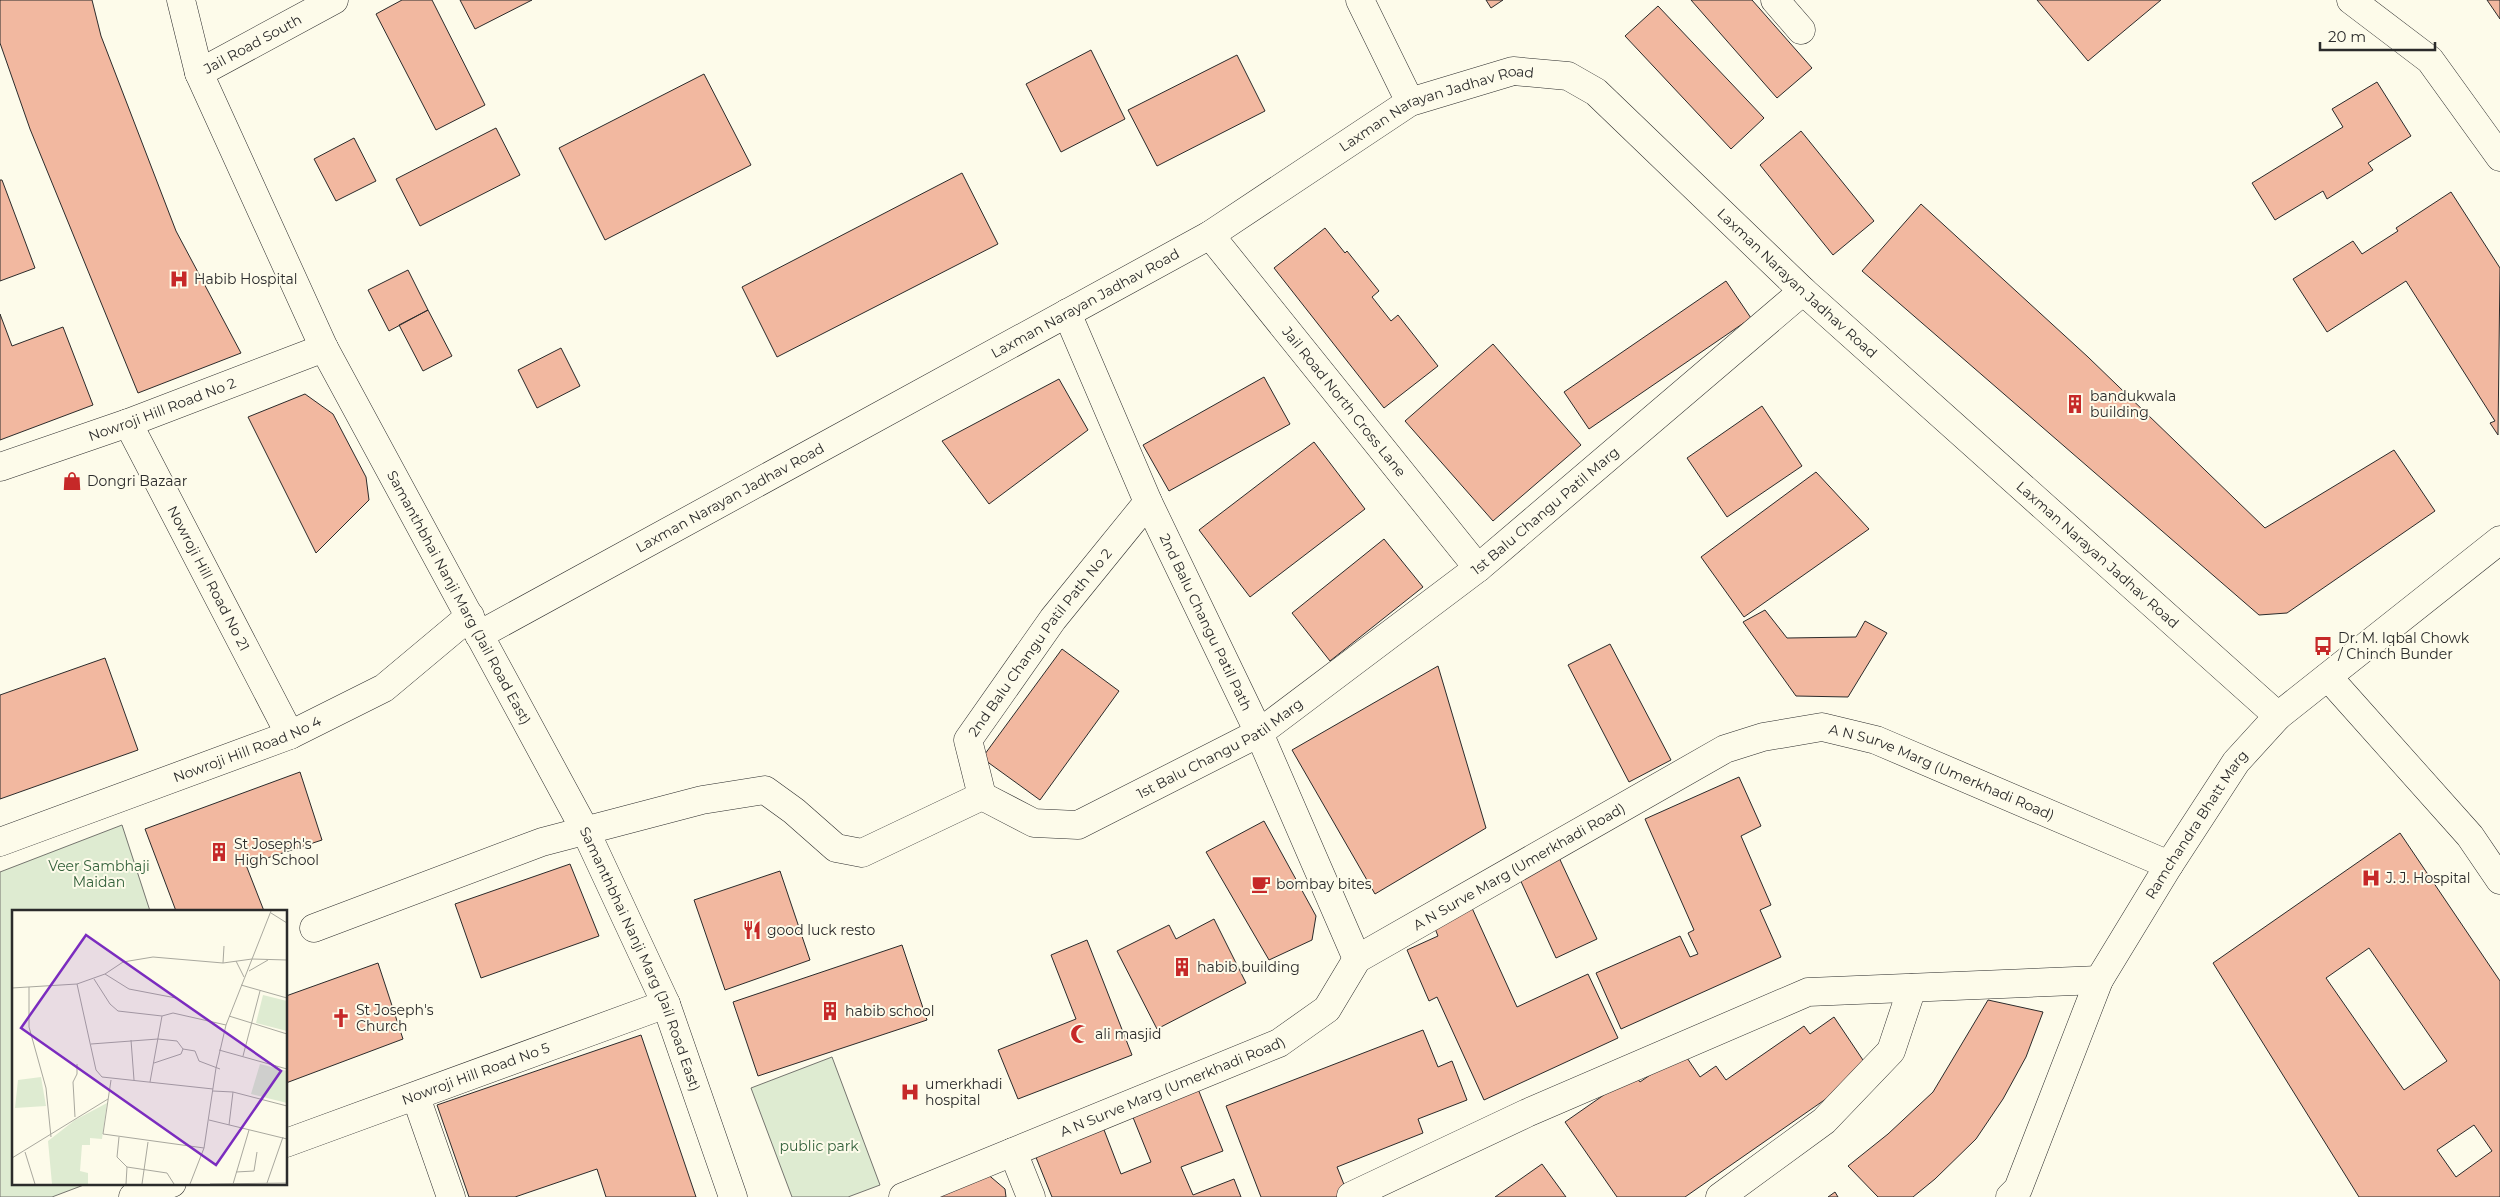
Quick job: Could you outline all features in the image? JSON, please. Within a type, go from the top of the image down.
[{"type":"street","name":"Samanthbhai Nanji Marg (Jail Road East)","points":[[181,0],[199,73],[324,348],[586,832],[666,1004],[733,1197]]},
{"type":"street","name":"Jail Road South","points":[[199,73],[334,0]]},
{"type":"street","points":[[1360,0],[1410,102]]},
{"type":"street","points":[[1775,0],[1801,30]]},
{"type":"street","points":[[2351,0],[2430,60],[2500,157]]},
{"type":"street","name":"Laxman Narayan Jadhav Road","points":[[474,626],[1067,313],[1210,235],[1410,102],[1513,71],[1568,76],[1596,92],[1803,291],[2278,716]]},
{"type":"street","name":"Jail Road North Cross Lane","points":[[1210,235],[1478,568]]},
{"type":"street","name":"1st Balu Changu Patil Marg","points":[[982,796],[1034,824],[1078,825],[1259,733],[1478,568],[1803,291]]},
{"type":"street","name":"2nd Balu Changu Patil Path","points":[[1067,313],[1148,502],[1259,733],[1357,959]]},
{"type":"street","name":"Nowroji Hill Road No 2","points":[[0,467],[128,423],[324,348]]},
{"type":"street","name":"Nowroji Hill Road No 21","points":[[128,423],[290,735]]},
{"type":"street","name":"2nd Balu Changu Patil Path No 2","points":[[982,796],[968,740],[1053,619],[1148,502]]},
{"type":"street","name":"Ramchandra Bhatt Marg","points":[[2010,1197],[2018,1189],[2099,980],[2169,865],[2236,762],[2278,716],[2500,540]]},
{"type":"street","name":"Nowroji Hill Road No 4","points":[[0,842],[290,735],[384,688],[474,626]]},
{"type":"street","points":[[2328,677],[2470,836],[2500,880]]},
{"type":"street","name":"A N Surve Marg (Umerkhadi Road)","points":[[903,1197],[1279,1043],[1327,1009],[1357,959],[1724,749],[1763,737],[1822,727],[1876,740],[2169,865]]},
{"type":"street","points":[[314,928],[542,842],[702,800],[765,790],[794,811],[836,848],[862,853],[982,796]]},
{"type":"street","points":[[1351,1196],[1527,1113],[1808,992],[2099,980]]},
{"type":"street","points":[[1720,1197],[1824,1121],[1891,1050],[1912,988]]},
{"type":"street","name":"Nowroji Hill Road No 5","points":[[288,1142],[666,1004]]},
{"type":"street","points":[[416,1097],[451,1197]]},
{"type":"street","points":[[1013,1152],[1031,1197]]},
{"type":"street","points":[[133,1197],[169,1184]]},
{"type":"green space","name":"Veer Sambhaji Maidan","points":[[122,825],[150,910],[12,910],[12,1184],[86,1184],[52,1197],[0,1197],[0,872]]},
{"type":"green space","name":"public park","points":[[832,1057],[880,1185],[848,1197],[792,1197],[751,1088]]},
{"type":"building","points":[[0,0],[92,0],[101,36],[176,231],[241,353],[138,393],[30,129],[0,43]]},
{"type":"building","points":[[402,0],[432,0],[485,105],[436,130],[376,14]]},
{"type":"building","points":[[460,0],[532,0],[475,29]]},
{"type":"building","points":[[1486,0],[1503,0],[1491,8]]},
{"type":"building","points":[[1691,0],[1752,0],[1812,68],[1777,98]]},
{"type":"building","points":[[2037,0],[2161,0],[2088,61]]},
{"type":"building","points":[[2487,0],[2500,0],[2500,19]]},
{"type":"building","points":[[1658,6],[1764,118],[1731,149],[1625,36]]},
{"type":"building","points":[[1091,50],[1125,119],[1061,152],[1026,84]]},
{"type":"building","points":[[1237,55],[1265,111],[1157,166],[1128,110]]},
{"type":"building","points":[[704,74],[751,165],[605,240],[559,148]]},
{"type":"building","points":[[2377,82],[2411,136],[2368,163],[2373,170],[2327,199],[2323,191],[2275,220],[2252,183],[2343,127],[2332,109]]},
{"type":"building","points":[[496,128],[520,175],[420,226],[396,179]]},
{"type":"building","points":[[1801,131],[1874,221],[1833,255],[1760,165]]},
{"type":"building","points":[[354,138],[376,181],[336,201],[314,159]]},
{"type":"building","points":[[962,173],[998,244],[777,357],[742,287]]},
{"type":"building","points":[[0,180],[2,180],[35,268],[0,281]]},
{"type":"building","points":[[2451,192],[2500,268],[2498,435],[2490,423],[2495,421],[2406,281],[2327,332],[2293,279],[2353,241],[2362,254],[2398,231],[2396,228]]},
{"type":"building","name":"bandukwala building","points":[[1921,204],[2088,357],[2265,528],[2394,450],[2435,511],[2287,613],[2259,615],[1862,271]]},
{"type":"building","points":[[1325,228],[1345,253],[1347,251],[1379,291],[1372,297],[1391,321],[1398,315],[1438,366],[1384,408],[1274,268]]},
{"type":"building","points":[[408,270],[428,310],[389,331],[368,290]]},
{"type":"building","points":[[1726,281],[1751,318],[1589,429],[1564,392]]},
{"type":"building","points":[[428,310],[452,356],[423,371],[399,325]]},
{"type":"building","points":[[0,314],[12,346],[63,327],[93,405],[0,440]]},
{"type":"building","points":[[1493,344],[1581,445],[1493,521],[1405,421]]},
{"type":"building","points":[[561,348],[580,386],[537,408],[518,370]]},
{"type":"building","points":[[1264,377],[1290,424],[1169,491],[1143,445]]},
{"type":"building","points":[[1059,379],[1088,430],[989,504],[942,441]]},
{"type":"building","points":[[305,394],[333,414],[366,477],[369,500],[316,553],[248,417]]},
{"type":"building","points":[[1762,406],[1802,466],[1727,517],[1687,458]]},
{"type":"building","points":[[1314,442],[1365,509],[1250,597],[1199,530]]},
{"type":"building","points":[[1816,472],[1869,529],[1744,617],[1701,557]]},
{"type":"building","points":[[1384,539],[1423,587],[1330,661],[1292,613]]},
{"type":"building","points":[[1765,610],[1787,638],[1856,637],[1865,621],[1887,633],[1848,697],[1796,696],[1743,622]]},
{"type":"building","points":[[1610,644],[1671,760],[1629,782],[1568,665]]},
{"type":"building","points":[[1062,649],[1119,691],[1040,800],[982,758]]},
{"type":"building","points":[[105,658],[138,750],[0,799],[0,695]]},
{"type":"building","points":[[1438,666],[1486,828],[1375,894],[1292,750]]},
{"type":"building","name":"St Joseph's High School","points":[[300,772],[322,840],[246,865],[264,910],[176,910],[145,829]]},
{"type":"building","points":[[1739,777],[1761,826],[1741,836],[1771,905],[1760,910],[1781,957],[1621,1029],[1596,973],[1680,936],[1690,957],[1698,954],[1688,933],[1694,930],[1645,819]]},
{"type":"building","name":"bombay bites","points":[[1264,821],[1316,916],[1312,940],[1269,960],[1206,852]]},
{"type":"building","points":[[2400,833],[2500,981],[2500,1197],[2359,1197],[2213,963]],"holes":[[[2369,948],[2447,1061],[2404,1090],[2326,978]],[[2474,1125],[2492,1151],[2456,1177],[2437,1150]]]},
{"type":"building","points":[[1555,849],[1597,939],[1556,958],[1518,875]]},
{"type":"building","points":[[570,864],[599,936],[481,978],[455,904]]},
{"type":"building","name":"good luck resto","points":[[780,871],[810,960],[725,990],[694,900]]},
{"type":"building","points":[[1472,908],[1517,1007],[1588,974],[1618,1038],[1484,1100],[1437,997],[1429,1001],[1407,950],[1438,936],[1434,926]]},
{"type":"building","name":"habib building","points":[[1214,919],[1246,983],[1157,1029],[1117,951],[1169,925],[1176,939]]},
{"type":"building","name":"ali masjid","points":[[1087,940],[1132,1055],[1018,1099],[998,1050],[1076,1019],[1051,955]]},
{"type":"building","name":"habib school","points":[[902,945],[927,1020],[758,1076],[733,1002]]},
{"type":"building","name":"St Joseph's Church","points":[[378,963],[403,1039],[288,1082],[288,995]]},
{"type":"building","points":[[1988,1000],[2043,1012],[2026,1057],[2003,1099],[1976,1139],[1935,1179],[1913,1197],[1878,1197],[1848,1166],[1888,1134],[1933,1092]]},
{"type":"building","points":[[1834,1017],[1869,1069],[1685,1197],[1617,1197],[1565,1122],[1634,1074],[1640,1082],[1683,1052],[1700,1077],[1716,1066],[1726,1080],[1804,1026],[1810,1034]]},
{"type":"building","points":[[1423,1030],[1438,1067],[1452,1061],[1467,1100],[1418,1119],[1423,1133],[1337,1167],[1349,1197],[1261,1197],[1226,1106]]},
{"type":"building","points":[[641,1035],[696,1197],[606,1197],[597,1169],[515,1197],[469,1197],[437,1105]]},
{"type":"building","points":[[1196,1084],[1223,1151],[1181,1167],[1193,1195],[1234,1179],[1241,1197],[1052,1197],[1033,1150],[1101,1122],[1121,1174],[1151,1162],[1130,1110]]},
{"type":"building","points":[[1542,1164],[1566,1197],[1495,1197]]},
{"type":"building","points":[[985,1172],[1005,1189],[1006,1197],[921,1197]]},
{"type":"building","points":[[1835,1192],[1838,1197],[1828,1197]]},
{"type":"place","name":"Habib Hospital","points":[[179,279]]},
{"type":"place","name":"bandukwala building","points":[[2075,404]]},
{"type":"place","name":"Dongri Bazaar","points":[[72,481]]},
{"type":"place","name":"Dr. M. Iqbal Chowk / Chinch Bunder","points":[[2323,646]]},
{"type":"place","name":"St Joseph's High School","points":[[219,852]]},
{"type":"place","name":"J. J. Hospital","points":[[2371,878]]},
{"type":"place","name":"bombay bites","points":[[1261,884]]},
{"type":"place","name":"good luck resto","points":[[752,930]]},
{"type":"place","name":"habib building","points":[[1182,967]]},
{"type":"place","name":"habib school","points":[[830,1011]]},
{"type":"place","name":"St Joseph's Church","points":[[341,1018]]},
{"type":"place","name":"ali masjid","points":[[1080,1034]]},
{"type":"place","name":"umerkhadi hospital","points":[[910,1092]]}]
